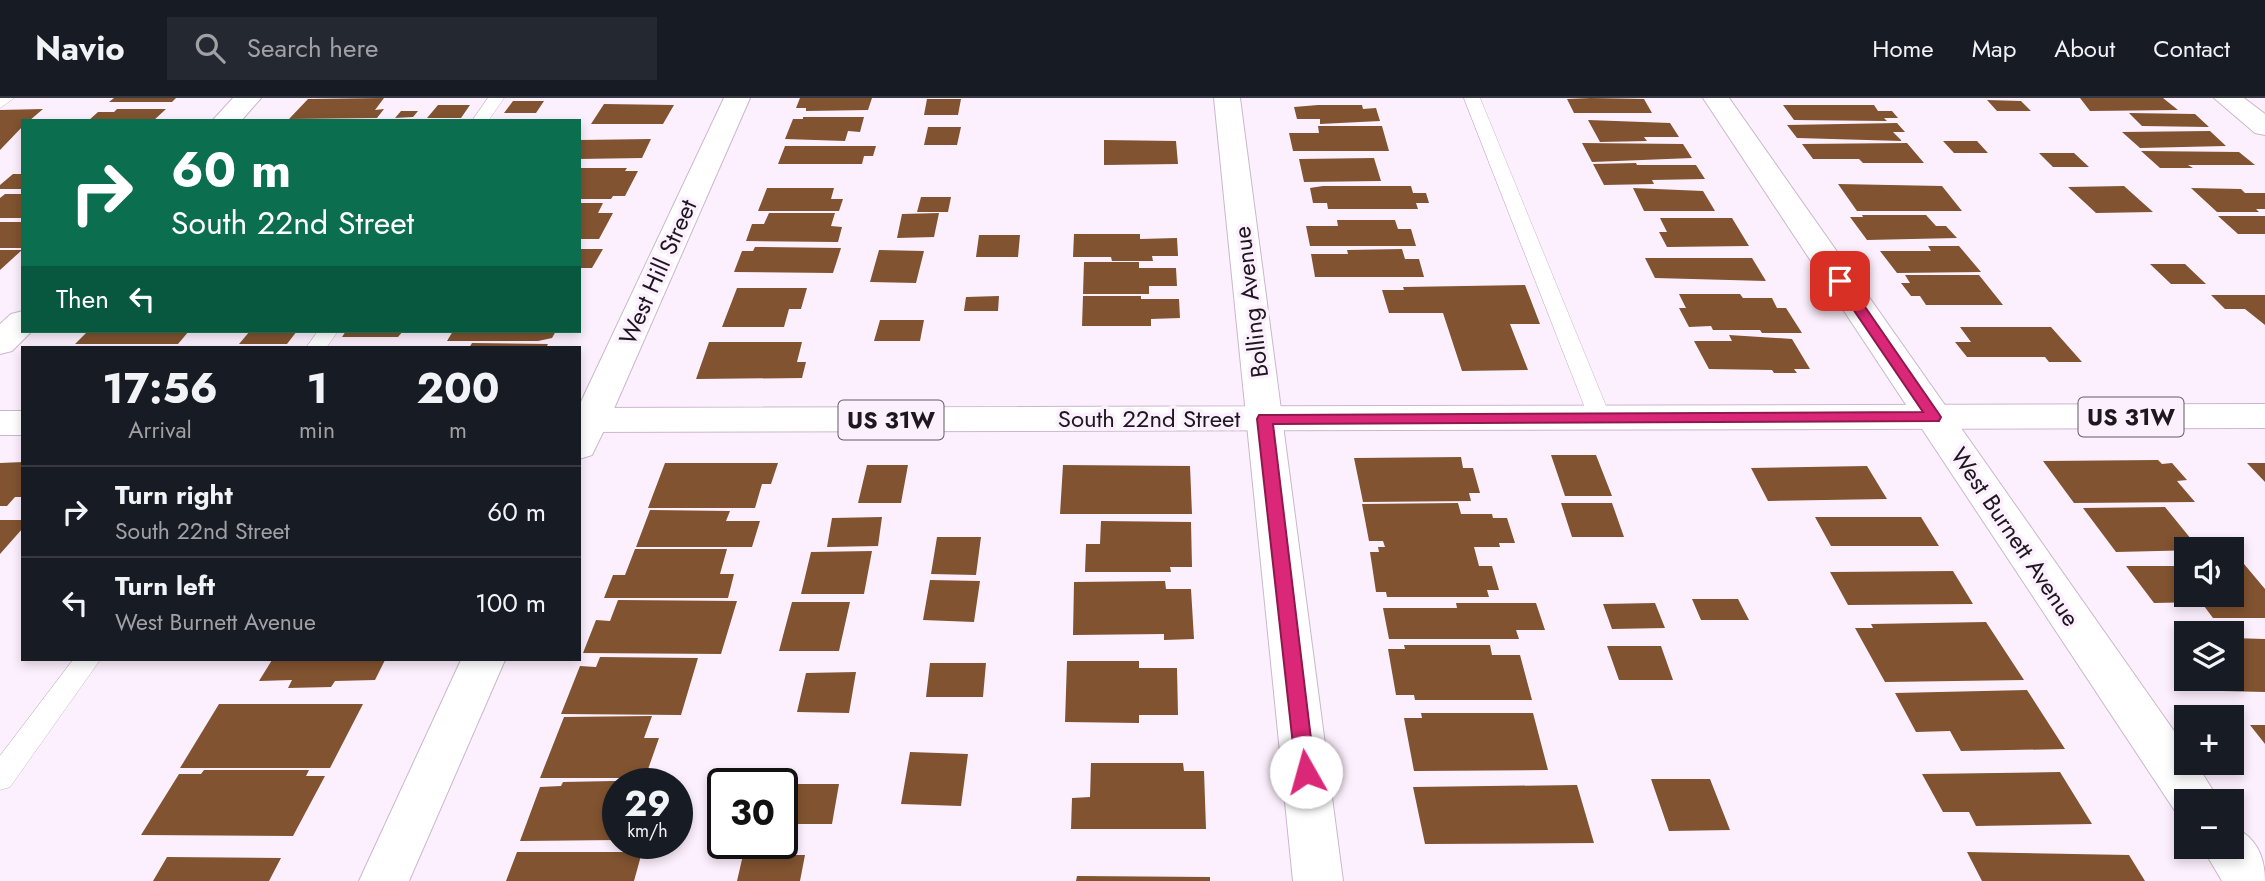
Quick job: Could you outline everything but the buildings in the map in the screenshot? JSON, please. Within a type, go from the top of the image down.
[{"type":"street","points":[[227,119],[248,98]]},
{"type":"street","name":"West Hill Street","points":[[583,429],[737,98]]},
{"type":"street","name":"Bolling Avenue","points":[[1227,98],[1318,881]]},
{"type":"street","name":"West Burnett Avenue","points":[[1716,98],[2187,789]]},
{"type":"street","points":[[2227,98],[2265,127]]},
{"type":"street","points":[[0,343],[21,323]]},
{"type":"street","name":"South 22nd Street","points":[[583,429],[1265,419],[2265,416]]},
{"type":"street","points":[[0,423],[21,422]]},
{"type":"street","points":[[384,881],[483,661]]},
{"type":"street","points":[[2235,859],[2251,881]]},
{"type":"lane","points":[[0,103],[6,98]]},
{"type":"lane","points":[[481,119],[496,98]]},
{"type":"lane","points":[[1472,98],[1600,418]]},
{"type":"lane","points":[[0,778],[86,661]]},
{"type":"route","points":[[1306,772],[1265,419],[1934,417],[1840,281]]}]
